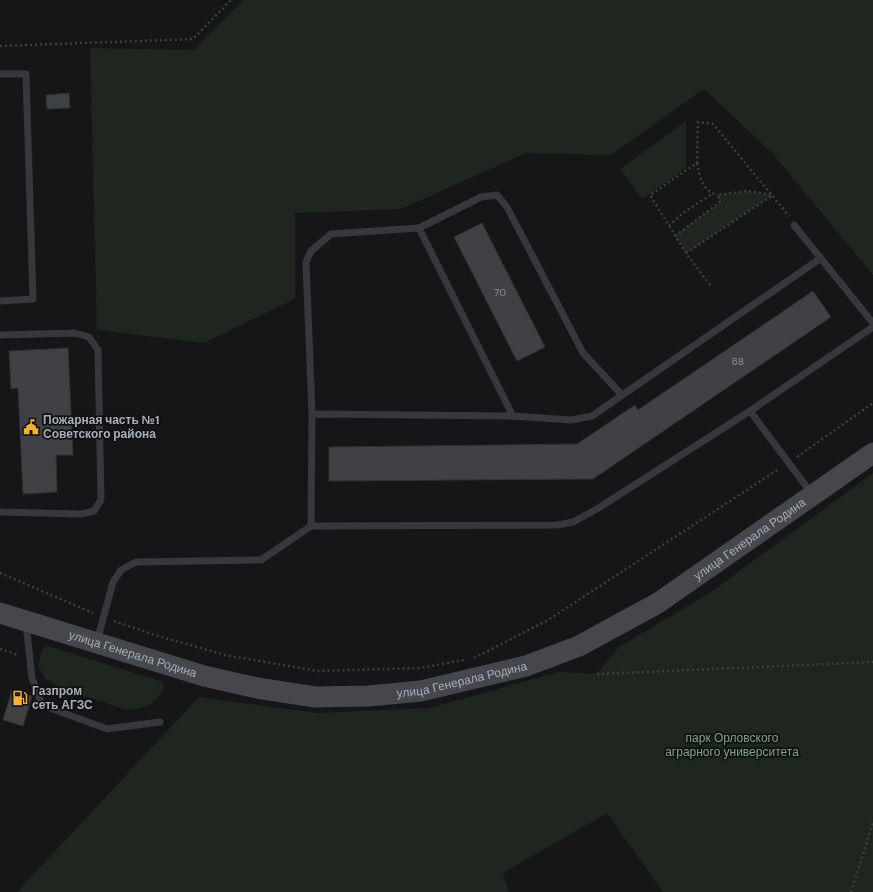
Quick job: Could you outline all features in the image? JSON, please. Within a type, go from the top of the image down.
[{"type":"main road","name":"улица Генерала Родина","points":[[0,613],[26,620],[96,644],[204,676],[257,688],[315,697],[369,696],[421,691],[526,666],[579,646],[658,603],[873,453]]},
{"type":"lane","points":[[0,74],[26,74],[33,299],[0,301]]},
{"type":"lane","points":[[311,526],[312,414],[306,262],[311,251],[331,234],[419,228],[481,197],[497,195],[507,207],[582,353],[622,395]]},
{"type":"lane","points":[[794,225],[873,322]]},
{"type":"lane","points":[[419,228],[513,416]]},
{"type":"lane","points":[[312,414],[513,416],[572,420],[592,416],[821,258]]},
{"type":"lane","points":[[96,644],[102,617],[113,582],[121,570],[136,562],[261,560],[311,526],[558,525],[573,522],[598,509],[750,412],[873,327]]},
{"type":"lane","points":[[0,335],[75,333],[89,337],[98,350],[101,500],[94,511],[81,514],[0,512]]},
{"type":"lane","points":[[750,412],[813,495]]},
{"type":"lane","points":[[26,620],[32,678],[42,705],[107,729],[160,722]]},
{"type":"path","points":[[0,46],[193,39],[231,0]]},
{"type":"path","points":[[773,195],[747,191],[718,195],[712,194],[703,186],[697,163],[698,122],[713,124],[773,195],[786,211],[794,225]]},
{"type":"path","points":[[697,163],[650,195],[686,253],[710,285]]},
{"type":"path","points":[[669,226],[683,213],[712,194]]},
{"type":"path","points":[[675,236],[720,202],[718,195]]},
{"type":"path","points":[[686,253],[773,195]]},
{"type":"path","points":[[0,572],[102,617],[155,636],[225,655],[317,671],[420,668],[474,658],[548,620],[788,463],[873,403]]},
{"type":"path","points":[[0,649],[30,659]]},
{"type":"path","points":[[597,674],[873,662]]},
{"type":"path","points":[[851,892],[873,822]]},
{"type":"green space","points":[[243,0],[873,0],[873,275],[773,154],[704,89],[611,155],[526,153],[401,209],[295,213],[295,299],[204,343],[97,330],[90,48],[194,50]]},
{"type":"green space","points":[[686,121],[686,168],[642,199],[620,169]]},
{"type":"green space","points":[[747,191],[773,195],[686,253],[675,236],[720,202],[718,195]]},
{"type":"green space","name":"парк Орловского аграрного университета","points":[[873,473],[873,892],[663,892],[607,813],[503,873],[509,892],[17,892],[199,697],[317,713],[430,708],[558,672],[597,674],[619,647],[711,592]]},
{"type":"green space","points":[[48,646],[163,682],[163,690],[153,703],[141,708],[128,710],[61,689],[46,679],[38,666],[43,648]]},
{"type":"building","points":[[69,93],[70,108],[47,109],[46,95]]},
{"type":"building","points":[[482,223],[545,347],[517,361],[454,237]]},
{"type":"building","points":[[813,291],[831,317],[593,479],[329,481],[329,447],[577,444],[635,405],[638,410]]},
{"type":"building","points":[[68,348],[73,455],[56,455],[57,492],[23,494],[18,388],[11,389],[9,351]]},
{"type":"building","points":[[12,690],[32,696],[23,726],[3,720]]},
{"type":"place","name":"Пожарная часть №1 Советского района","points":[[31,427]]},
{"type":"place","name":"Газпром сеть АГЗС","points":[[20,698]]}]
